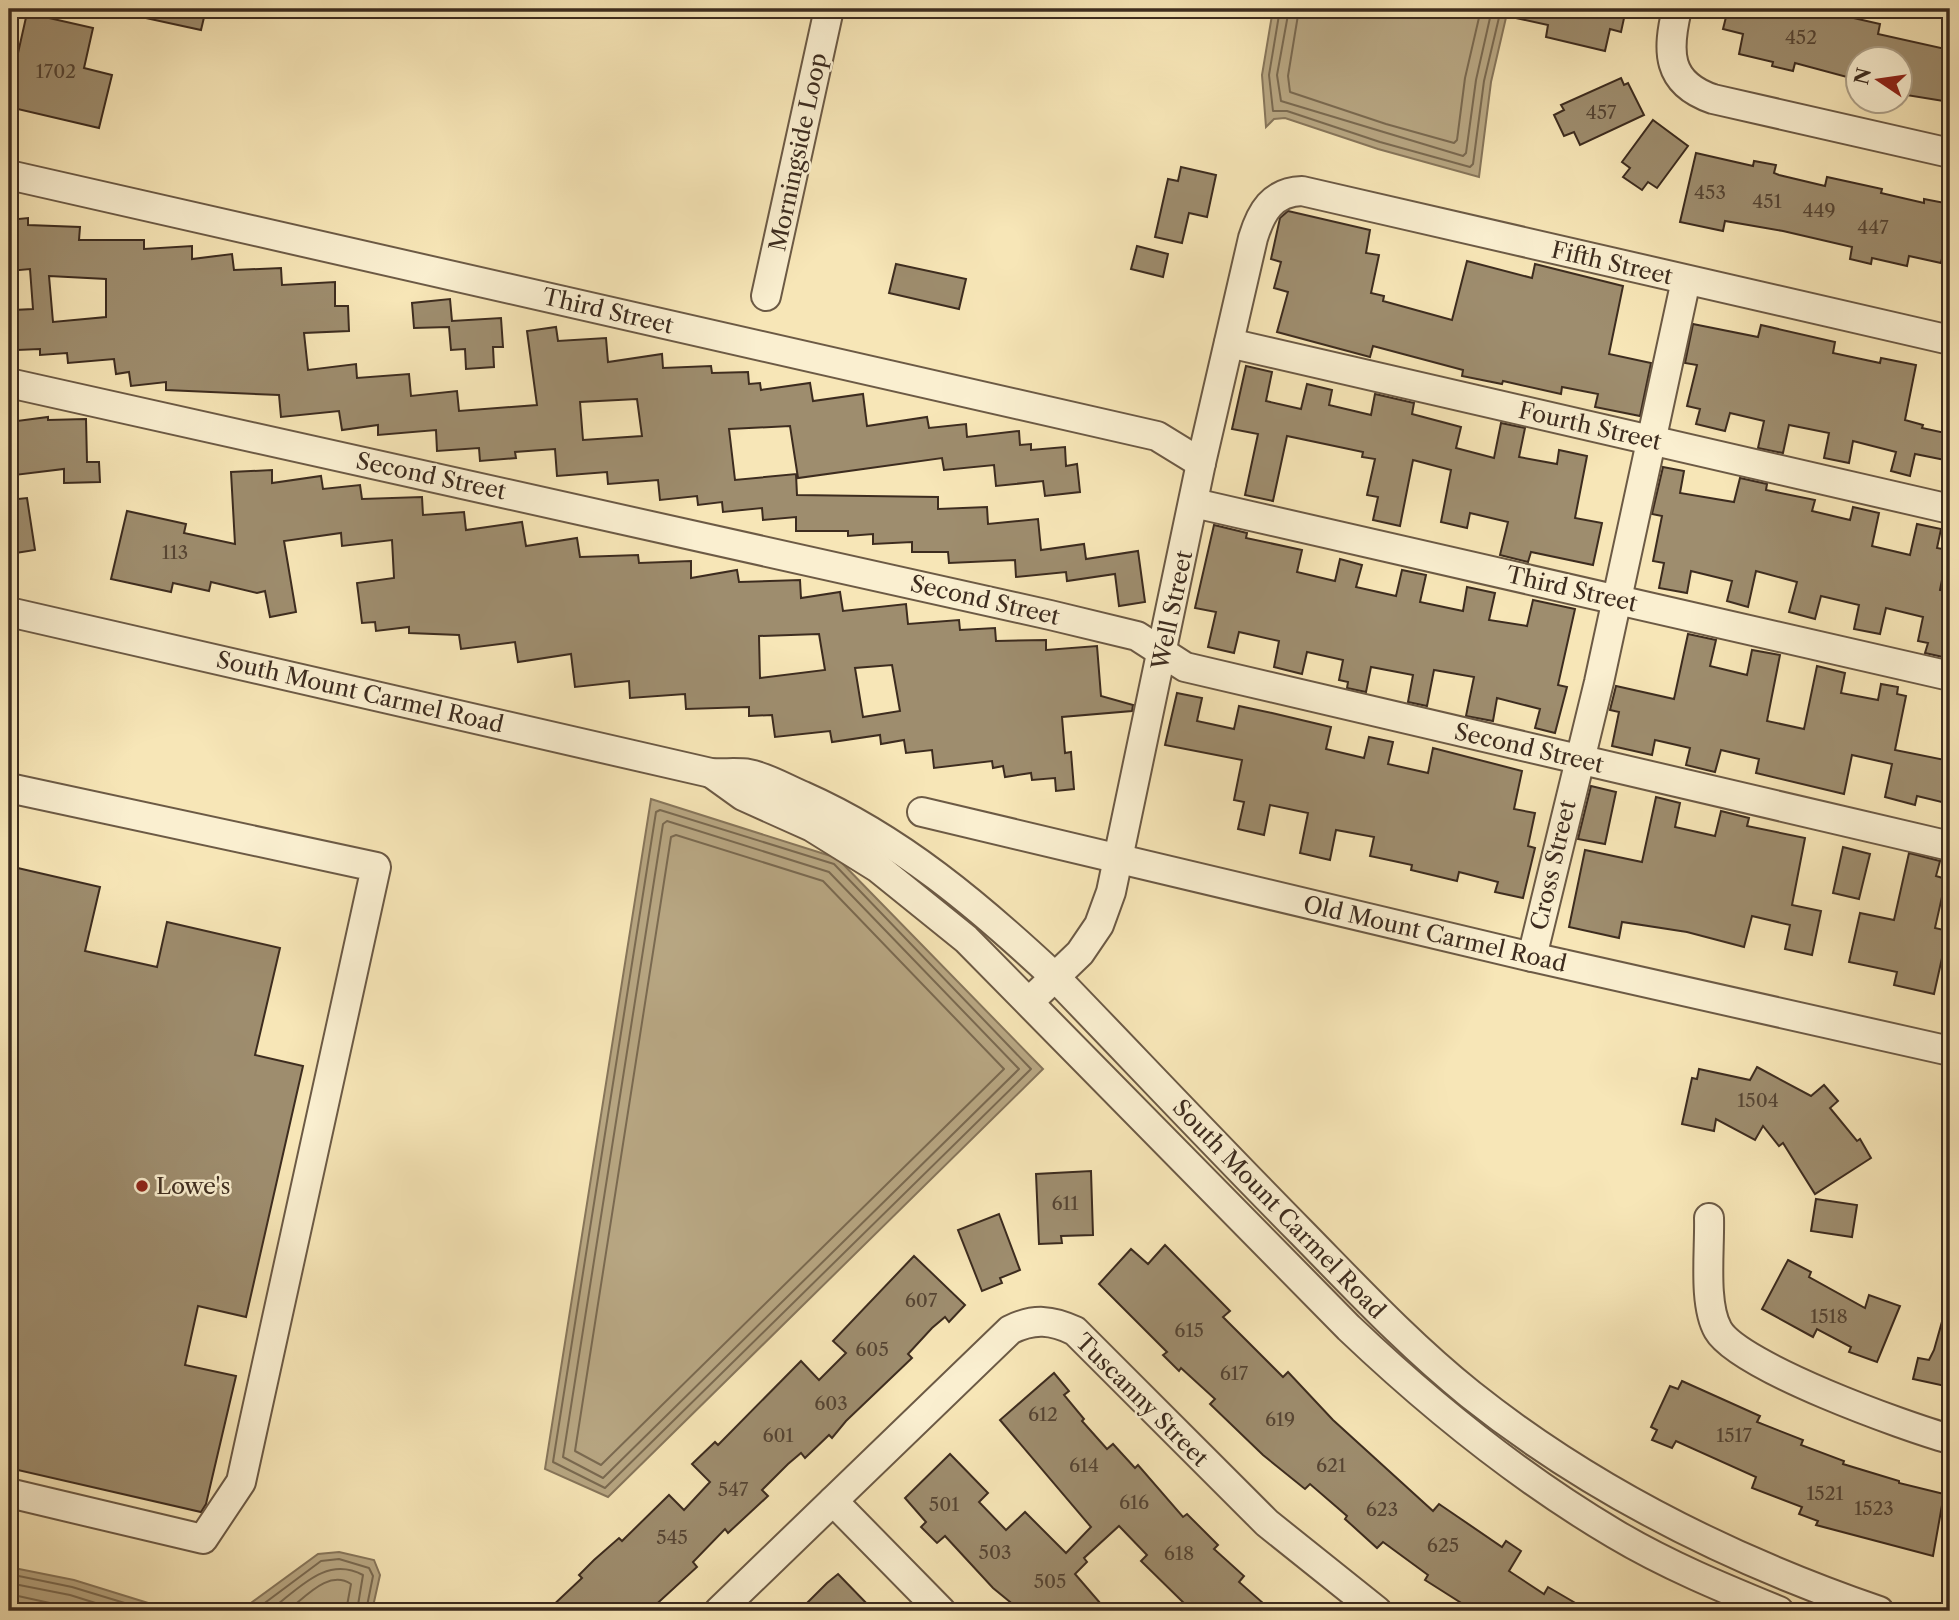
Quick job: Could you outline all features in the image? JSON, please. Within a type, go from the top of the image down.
[{"type":"street","name":"Morningside Loop","points":[[766,296],[829,9]]},
{"type":"street","points":[[1677,9],[1671,33],[1671,58],[1680,79],[1695,91],[1713,99],[1950,153]]},
{"type":"street","name":"Third Street","points":[[9,176],[1157,436],[1201,463]]},
{"type":"street","name":"Fifth Street","points":[[1276,198],[1289,191],[1302,191],[1950,340]]},
{"type":"street","name":"Well Street","points":[[1030,1001],[1080,953],[1099,925],[1118,860],[1201,463],[1229,343],[1259,221],[1265,207],[1276,198]]},
{"type":"street","name":"Cross Street","points":[[1532,957],[1599,682],[1686,280]]},
{"type":"street","name":"Fourth Street","points":[[1229,343],[1950,509]]},
{"type":"street","name":"Second Street","points":[[9,383],[1000,603],[1137,636],[1185,667],[1950,846]]},
{"type":"street","name":"Third Street","points":[[1194,503],[1950,676]]},
{"type":"street","name":"South Mount Carmel Road","points":[[9,612],[711,774],[750,774],[826,806],[890,842],[949,883],[1056,978],[1396,1329],[1470,1394],[1574,1468],[1691,1536],[1752,1564],[1878,1611]]},
{"type":"street","name":"South Mount Carmel Road","points":[[711,774],[743,796],[790,815],[878,868],[967,939],[1349,1328],[1413,1389],[1476,1440],[1615,1535],[1696,1577],[1779,1611]]},
{"type":"street","points":[[9,788],[376,867],[241,1482],[203,1539],[9,1493]]},
{"type":"street","name":"Old Mount Carmel Road","points":[[922,812],[1532,957],[1950,1051]]},
{"type":"street","points":[[1709,1218],[1710,1303],[1718,1331],[1753,1360],[1909,1428],[1950,1439]]},
{"type":"street","name":"Tuscanny Street","points":[[719,1611],[1010,1330],[1025,1323],[1058,1323],[1075,1331],[1267,1523],[1377,1611]]},
{"type":"street","points":[[832,1501],[941,1611]]},
{"type":"water","points":[[1273,9],[1508,9],[1491,82],[1479,177],[1378,149],[1285,118],[1274,119],[1266,127],[1262,75]]},
{"type":"water","points":[[651,799],[837,858],[1043,1069],[608,1497],[545,1469]]},
{"type":"water","points":[[339,1552],[374,1560],[380,1575],[372,1611],[240,1611],[318,1554]]},
{"type":"water","points":[[9,1567],[74,1580],[174,1611],[9,1611]]},
{"type":"building","points":[[142,9],[206,9],[201,30],[141,17]]},
{"type":"building","points":[[1512,9],[1626,9],[1621,32],[1610,29],[1605,51],[1546,37],[1548,25],[1511,17]]},
{"type":"building","points":[[1728,9],[1814,9],[1880,24],[1878,34],[1950,50],[1950,102],[1913,96],[1913,46],[1843,46],[1843,76],[1795,63],[1793,71],[1772,66],[1773,62],[1739,54],[1743,34],[1723,29]]},
{"type":"building","points":[[27,13],[93,28],[84,68],[112,75],[99,128],[9,107],[9,93]]},
{"type":"building","points":[[1621,78],[1624,85],[1628,83],[1644,115],[1580,145],[1574,132],[1564,136],[1554,115],[1564,110],[1561,105]]},
{"type":"building","points":[[1653,120],[1688,146],[1657,188],[1648,182],[1642,190],[1623,177],[1630,168],[1622,162]]},
{"type":"building","points":[[1696,153],[1753,166],[1754,161],[1776,165],[1774,173],[1825,186],[1827,177],[1882,189],[1881,193],[1924,203],[1924,199],[1950,204],[1950,223],[1941,263],[1909,256],[1907,266],[1872,258],[1871,264],[1850,259],[1852,247],[1783,231],[1725,221],[1723,231],[1680,222]]},
{"type":"building","points":[[1181,167],[1216,175],[1207,217],[1189,213],[1182,243],[1155,237],[1168,179],[1178,181]]},
{"type":"building","points":[[1288,211],[1370,230],[1366,253],[1379,255],[1371,293],[1384,296],[1383,301],[1452,320],[1467,261],[1532,278],[1535,264],[1623,286],[1609,354],[1651,363],[1640,416],[1595,407],[1598,394],[1562,387],[1561,394],[1503,381],[1502,384],[1462,376],[1463,370],[1373,346],[1370,357],[1277,332],[1288,292],[1274,288],[1281,262],[1271,259],[1280,218]]},
{"type":"building","points":[[28,218],[28,225],[80,227],[79,240],[144,240],[144,249],[192,246],[192,259],[232,254],[234,270],[281,268],[282,285],[335,282],[335,306],[348,306],[349,331],[304,333],[308,370],[356,364],[357,378],[409,374],[411,396],[457,391],[459,411],[537,405],[527,331],[556,327],[558,341],[606,338],[608,362],[662,354],[663,368],[711,366],[712,373],[748,372],[749,384],[760,383],[761,390],[810,383],[813,401],[863,394],[867,426],[927,417],[929,428],[966,424],[967,437],[1019,431],[1020,445],[1031,444],[1031,450],[1065,447],[1066,466],[1077,464],[1080,492],[1045,496],[1043,481],[996,486],[994,465],[944,470],[942,458],[798,478],[790,426],[729,429],[735,480],[796,474],[797,495],[938,497],[938,509],[987,507],[988,524],[1038,519],[1041,550],[1084,544],[1086,559],[1138,551],[1145,602],[1119,606],[1115,574],[1067,581],[1066,572],[1016,577],[1015,560],[949,563],[948,552],[912,552],[912,542],[873,544],[873,534],[848,536],[848,531],[796,531],[796,517],[763,520],[762,508],[723,512],[722,502],[698,505],[697,496],[660,500],[658,480],[608,484],[607,472],[557,476],[555,449],[515,452],[516,458],[480,461],[479,448],[437,451],[436,430],[378,435],[378,425],[342,430],[339,411],[281,417],[279,395],[166,390],[166,382],[131,386],[129,372],[116,374],[114,359],[68,363],[67,353],[40,355],[40,349],[17,350],[14,310],[33,309],[30,269],[9,271],[9,220]],"holes":[[[49,276],[106,279],[106,317],[53,322]],[[637,399],[642,436],[583,440],[580,402]]]},
{"type":"building","points":[[1137,246],[1168,254],[1163,277],[1131,269]]},
{"type":"building","points":[[896,264],[966,279],[959,309],[889,293]]},
{"type":"building","points":[[450,299],[452,321],[501,318],[503,347],[493,347],[494,367],[466,369],[465,349],[451,350],[449,327],[414,328],[412,303]]},
{"type":"building","points":[[1693,324],[1758,337],[1761,325],[1835,342],[1833,353],[1880,363],[1881,358],[1916,365],[1905,420],[1923,425],[1922,428],[1950,434],[1950,461],[1915,454],[1910,476],[1891,471],[1896,452],[1853,441],[1849,463],[1824,458],[1829,433],[1789,425],[1783,453],[1758,448],[1764,421],[1730,413],[1725,431],[1696,424],[1700,409],[1687,406],[1697,365],[1685,363]]},
{"type":"building","points":[[1246,366],[1272,372],[1266,401],[1301,409],[1307,384],[1332,390],[1329,405],[1371,415],[1375,394],[1414,403],[1412,414],[1461,427],[1456,448],[1494,458],[1501,423],[1525,428],[1519,457],[1557,464],[1559,450],[1587,456],[1575,518],[1602,523],[1593,565],[1531,552],[1528,562],[1500,555],[1508,522],[1470,513],[1467,528],[1441,522],[1451,470],[1413,460],[1400,526],[1373,520],[1378,497],[1367,495],[1375,459],[1362,457],[1363,452],[1287,436],[1273,501],[1245,495],[1258,434],[1232,429]]},
{"type":"building","points":[[48,417],[48,420],[86,419],[87,462],[99,462],[100,482],[64,483],[64,469],[15,475],[9,422]]},
{"type":"building","points":[[1663,467],[1684,471],[1680,493],[1734,502],[1740,478],[1767,484],[1766,490],[1815,500],[1812,511],[1850,520],[1853,507],[1879,513],[1872,546],[1910,555],[1917,524],[1941,529],[1937,548],[1948,550],[1940,590],[1950,592],[1950,623],[1943,657],[1925,653],[1928,643],[1918,641],[1923,617],[1886,608],[1880,634],[1854,629],[1859,605],[1821,596],[1815,619],[1789,612],[1797,582],[1756,571],[1748,607],[1727,601],[1732,581],[1691,571],[1687,593],[1659,588],[1664,563],[1653,561],[1662,516],[1652,514]]},
{"type":"building","points":[[272,470],[272,483],[321,476],[323,489],[360,485],[362,499],[422,497],[423,515],[464,512],[466,530],[522,522],[526,546],[577,538],[580,557],[638,555],[639,563],[691,561],[691,578],[737,570],[739,582],[800,580],[801,598],[840,592],[843,611],[906,604],[908,624],[959,620],[960,630],[995,628],[996,641],[1046,640],[1046,650],[1097,646],[1101,696],[1133,705],[1132,711],[1062,717],[1065,753],[1071,752],[1074,789],[1056,791],[1055,778],[1032,780],[1031,773],[1005,777],[1003,766],[993,768],[992,761],[934,768],[932,750],[906,753],[904,740],[881,744],[880,735],[832,742],[830,731],[775,737],[772,715],[749,716],[749,707],[686,709],[685,694],[630,698],[629,681],[575,687],[571,654],[518,662],[515,642],[461,649],[459,635],[409,633],[409,627],[376,631],[375,622],[362,623],[357,583],[394,578],[392,540],[342,546],[341,533],[284,541],[296,612],[270,617],[265,591],[257,593],[211,582],[209,591],[173,583],[171,592],[111,579],[127,511],[186,524],[184,533],[235,544],[231,472]],"holes":[[[819,634],[825,670],[760,678],[759,636]],[[892,665],[900,711],[863,717],[855,668]]]},
{"type":"building","points":[[27,498],[35,550],[9,554],[9,500]]},
{"type":"building","points":[[1214,525],[1247,533],[1246,538],[1302,550],[1297,572],[1335,581],[1340,559],[1362,565],[1356,587],[1396,596],[1402,570],[1426,575],[1420,602],[1463,611],[1467,587],[1495,593],[1489,620],[1527,626],[1533,600],[1575,609],[1558,685],[1567,687],[1555,733],[1535,728],[1540,709],[1497,698],[1493,721],[1466,716],[1474,677],[1434,670],[1427,706],[1408,702],[1413,675],[1371,667],[1366,692],[1347,688],[1348,682],[1339,680],[1343,660],[1307,652],[1302,674],[1274,667],[1279,641],[1239,632],[1234,653],[1208,647],[1216,612],[1195,608]]},
{"type":"building","points":[[1688,634],[1716,640],[1710,666],[1747,675],[1752,650],[1780,655],[1767,721],[1804,729],[1817,666],[1845,673],[1841,693],[1878,700],[1881,684],[1898,687],[1897,694],[1906,696],[1895,750],[1950,761],[1950,804],[1917,796],[1915,805],[1885,797],[1892,764],[1852,755],[1844,794],[1756,773],[1759,759],[1721,750],[1715,772],[1686,765],[1690,748],[1655,740],[1652,755],[1612,746],[1619,712],[1610,710],[1616,686],[1674,699]]},
{"type":"building","points":[[1177,693],[1202,698],[1197,721],[1234,729],[1239,706],[1331,727],[1326,749],[1364,758],[1369,737],[1393,742],[1388,764],[1428,773],[1433,748],[1522,771],[1514,809],[1535,813],[1528,846],[1535,848],[1523,898],[1495,892],[1498,882],[1459,872],[1457,881],[1411,870],[1412,865],[1370,856],[1374,837],[1336,830],[1330,860],[1300,853],[1308,813],[1270,805],[1264,835],[1238,829],[1244,802],[1234,800],[1242,760],[1165,745]]},
{"type":"building","points":[[1591,786],[1616,792],[1605,844],[1578,839]]},
{"type":"building","points":[[1656,797],[1680,803],[1675,827],[1715,836],[1721,811],[1749,818],[1747,826],[1805,838],[1792,905],[1821,911],[1812,955],[1785,949],[1790,925],[1752,916],[1744,947],[1687,932],[1622,922],[1619,938],[1569,927],[1585,850],[1642,862]]},
{"type":"building","points":[[1843,847],[1870,854],[1859,899],[1833,893]]},
{"type":"building","points":[[1909,853],[1940,861],[1936,876],[1946,879],[1935,928],[1948,931],[1934,994],[1894,985],[1897,972],[1849,962],[1860,913],[1894,920]]},
{"type":"building","name":"Lowe's","points":[[9,866],[100,887],[85,951],[157,967],[167,922],[280,948],[255,1055],[303,1066],[246,1317],[198,1306],[185,1365],[236,1376],[206,1504],[201,1512],[9,1468]]},
{"type":"building","points":[[1757,1067],[1811,1096],[1824,1085],[1838,1101],[1830,1108],[1857,1141],[1860,1139],[1871,1158],[1815,1194],[1783,1143],[1779,1146],[1763,1126],[1755,1140],[1716,1119],[1714,1131],[1682,1124],[1692,1078],[1697,1079],[1699,1069],[1750,1080]]},
{"type":"building","points":[[1091,1171],[1093,1235],[1061,1236],[1062,1243],[1039,1244],[1036,1174]]},
{"type":"building","points":[[1816,1199],[1857,1205],[1852,1237],[1811,1231]]},
{"type":"building","points":[[999,1214],[1020,1270],[1000,1278],[1002,1283],[982,1291],[958,1230]]},
{"type":"building","points":[[1165,1245],[1230,1311],[1223,1317],[1283,1377],[1288,1372],[1333,1420],[1433,1511],[1439,1504],[1502,1547],[1506,1541],[1521,1551],[1509,1571],[1544,1594],[1548,1587],[1589,1611],[1474,1611],[1425,1580],[1428,1575],[1383,1542],[1377,1548],[1345,1519],[1347,1516],[1310,1484],[1305,1489],[1263,1455],[1210,1404],[1215,1399],[1181,1368],[1179,1371],[1163,1355],[1167,1352],[1099,1284],[1131,1249],[1148,1264]]},
{"type":"building","points":[[914,1256],[965,1305],[949,1322],[945,1317],[932,1328],[908,1354],[912,1358],[846,1421],[832,1438],[829,1435],[805,1458],[801,1453],[788,1464],[762,1490],[768,1496],[728,1533],[725,1529],[693,1562],[697,1567],[649,1611],[547,1611],[582,1578],[579,1575],[594,1560],[619,1538],[622,1541],[669,1495],[684,1510],[710,1482],[692,1464],[715,1442],[718,1445],[801,1361],[819,1380],[846,1353],[833,1341]]},
{"type":"building","points":[[1788,1260],[1811,1272],[1809,1277],[1865,1308],[1869,1295],[1900,1306],[1877,1362],[1849,1352],[1851,1347],[1817,1329],[1813,1337],[1762,1309]]},
{"type":"building","points":[[1945,1311],[1950,1312],[1950,1387],[1913,1379],[1918,1358],[1929,1360],[1934,1350]]},
{"type":"building","points":[[1054,1373],[1069,1391],[1064,1395],[1084,1419],[1082,1421],[1107,1449],[1113,1444],[1135,1468],[1138,1465],[1183,1517],[1187,1514],[1218,1545],[1214,1549],[1244,1576],[1239,1582],[1272,1611],[1192,1611],[1141,1561],[1147,1555],[1119,1526],[1084,1558],[1087,1562],[1075,1574],[1107,1611],[1021,1611],[993,1588],[945,1536],[937,1543],[921,1527],[926,1522],[905,1498],[950,1454],[988,1493],[979,1502],[1006,1530],[1025,1512],[1066,1553],[1091,1527],[1000,1420]]},
{"type":"building","points":[[1682,1381],[1760,1416],[1757,1422],[1803,1440],[1801,1445],[1844,1461],[1843,1464],[1899,1483],[1944,1494],[1933,1556],[1816,1525],[1818,1521],[1799,1514],[1802,1507],[1752,1488],[1756,1477],[1676,1441],[1672,1448],[1652,1440],[1657,1430],[1651,1427],[1670,1386],[1678,1389]]},
{"type":"building","points":[[838,1574],[874,1611],[799,1611],[827,1583]]},
{"type":"place","name":"Lowe's","points":[[142,1186]]}]
